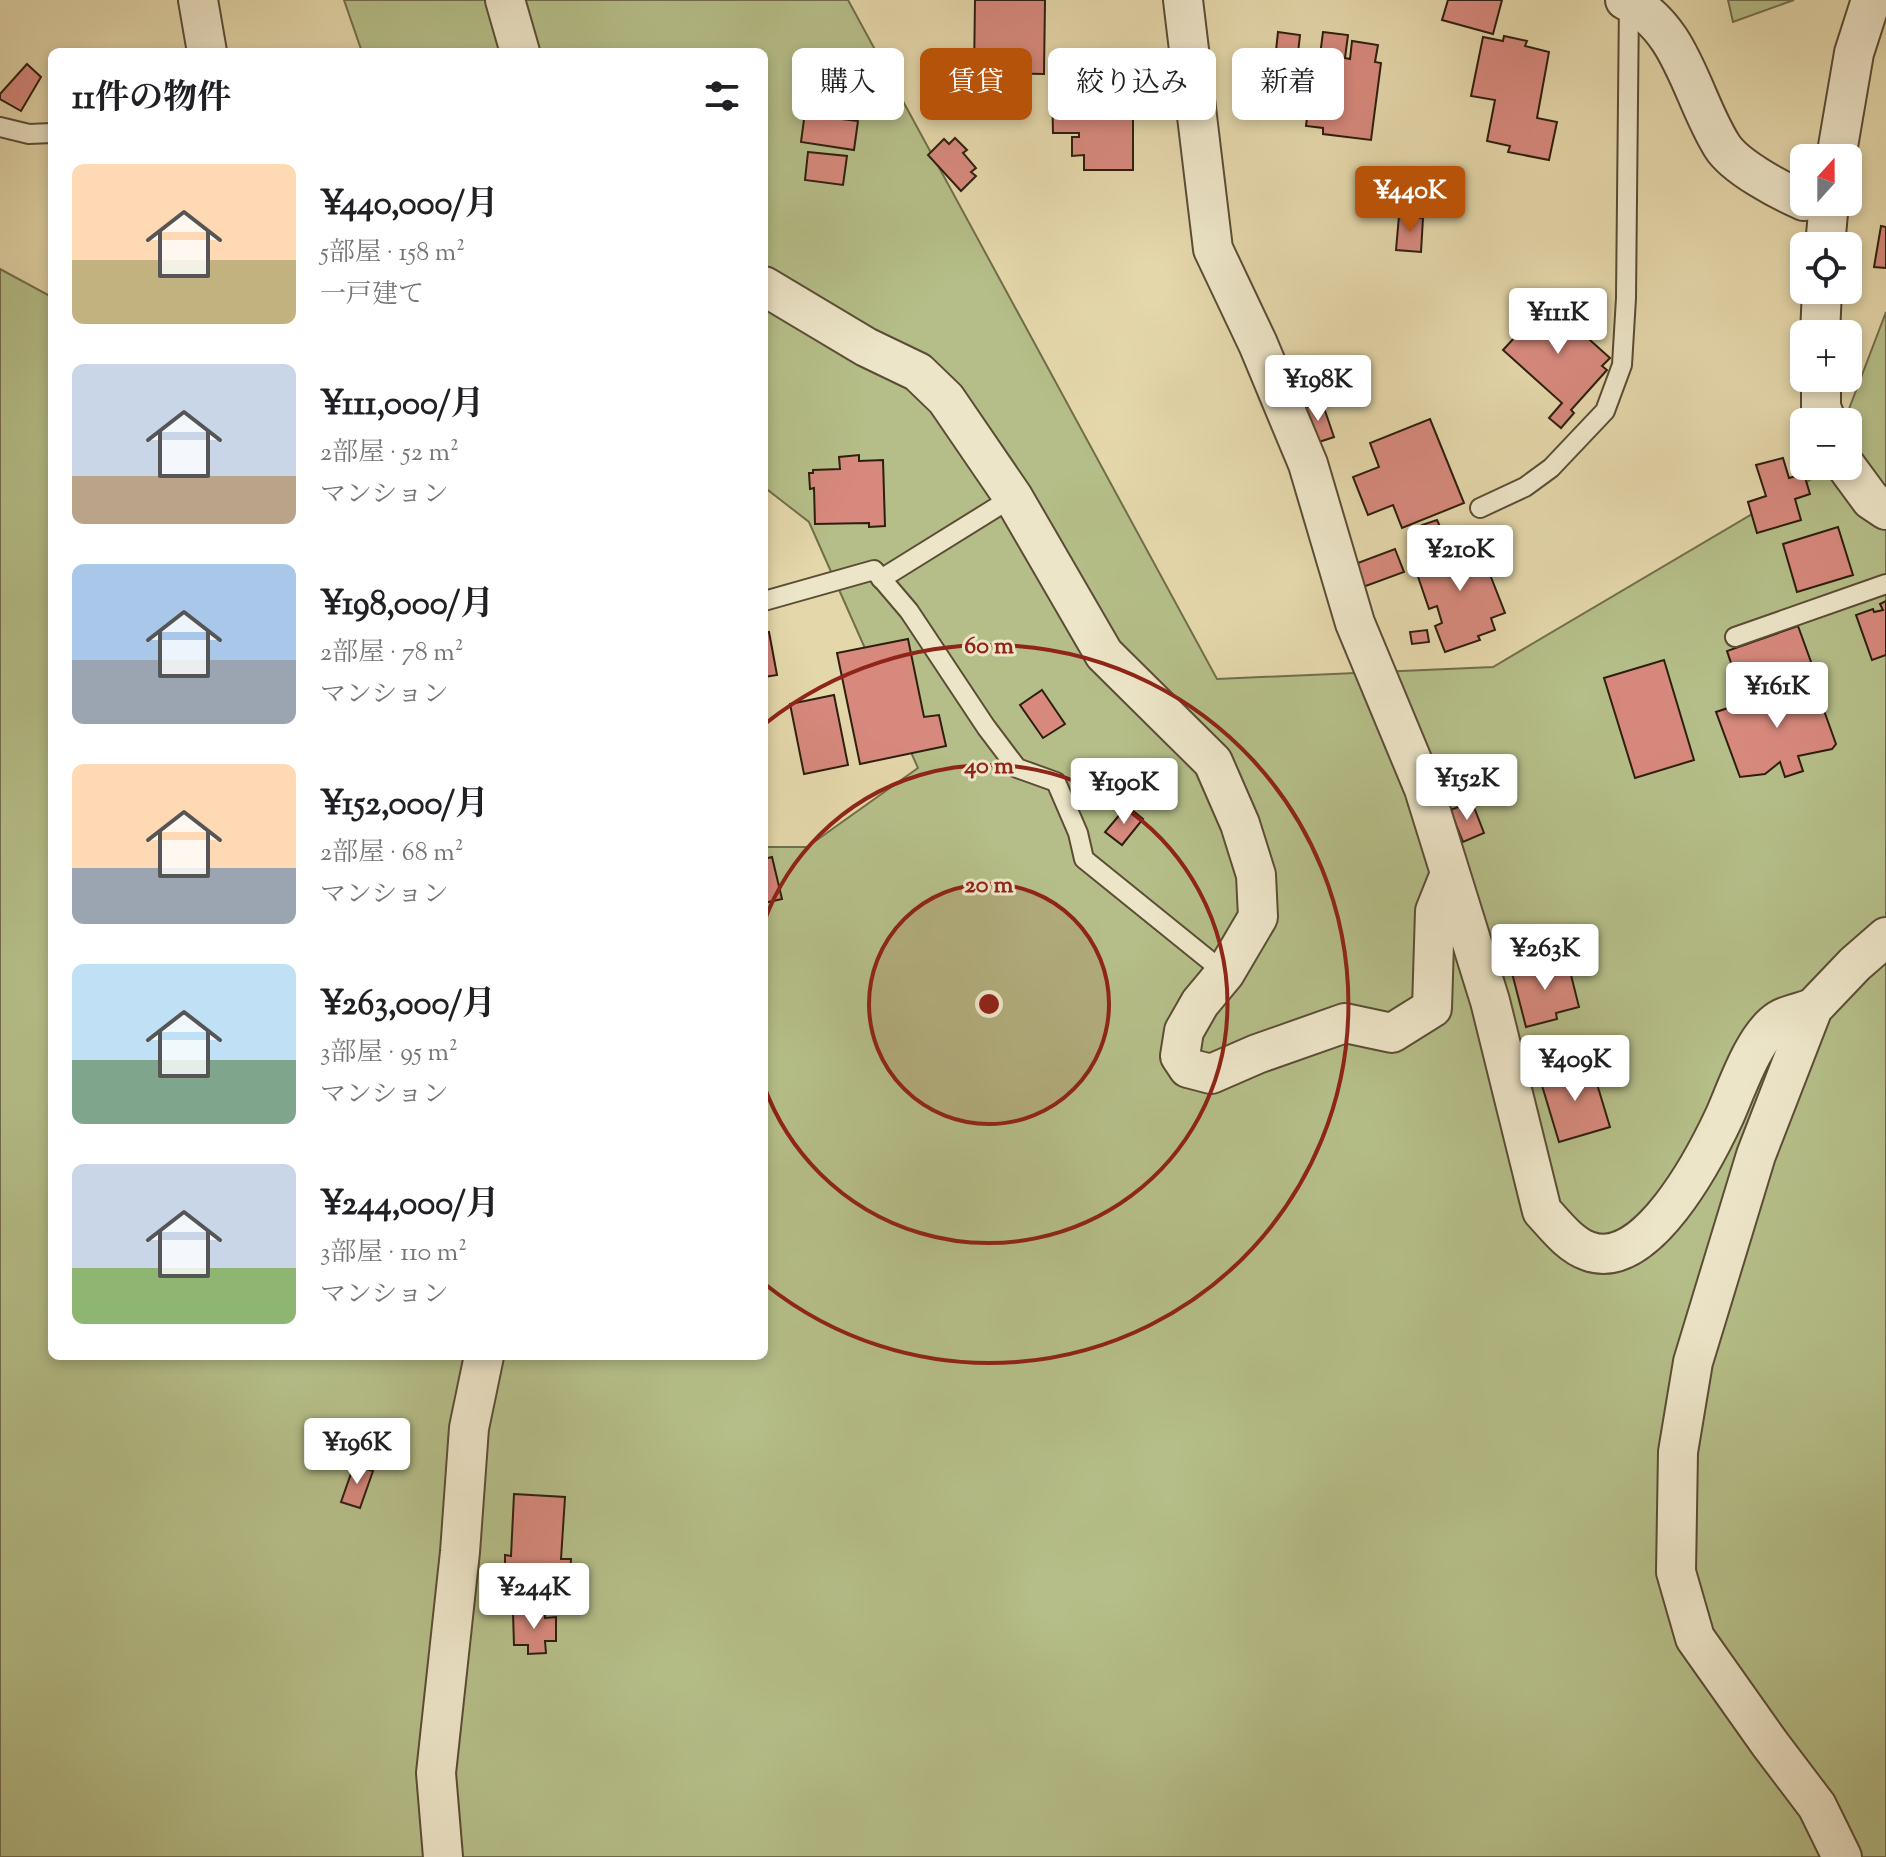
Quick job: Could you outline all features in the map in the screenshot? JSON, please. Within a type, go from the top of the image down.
[{"type":"street","points":[[198,0],[206,48]]},
{"type":"street","points":[[505,0],[519,48]]},
{"type":"street","points":[[1183,0],[1213,249],[1258,344],[1308,464],[1355,623],[1424,789],[1490,1001],[1542,1211],[1585,1251],[1607,1256],[1637,1244],[1667,1212],[1705,1152],[1752,1051],[1778,1020],[1813,1008]]},
{"type":"street","points":[[1838,144],[1854,53],[1871,0]]},
{"type":"street","points":[[1627,1],[1640,7],[1675,46],[1723,149],[1753,173],[1790,195]]},
{"type":"street","points":[[768,288],[866,347],[918,372],[946,399],[1013,497],[1104,654],[1213,762],[1240,824],[1256,875],[1258,917],[1225,973],[1200,1003],[1184,1031],[1180,1056],[1188,1068],[1211,1074],[1345,1023],[1392,1033],[1432,1008],[1435,911],[1449,876]]},
{"type":"street","points":[[1856,480],[1871,500],[1886,510]]},
{"type":"street","points":[[1842,1857],[1817,1806],[1695,1638],[1676,1572],[1678,1452],[1693,1362],[1756,1155],[1813,1008],[1886,937]]},
{"type":"street","points":[[443,1857],[436,1773],[460,1552],[469,1428],[483,1360]]},
{"type":"lane","points":[[1480,508],[1525,487],[1551,468],[1605,411],[1622,365],[1626,298],[1627,1]]},
{"type":"lane","points":[[0,127],[29,134],[48,133]]},
{"type":"lane","points":[[881,579],[1013,497]]},
{"type":"lane","points":[[768,600],[874,570],[909,611],[1017,768],[1056,782],[1078,833],[1084,859],[1225,973]]},
{"type":"lane","points":[[1735,637],[1886,584]]},
{"type":"green space","points":[[344,0],[848,0],[874,48],[792,48],[792,120],[904,120],[904,103],[1217,679],[1493,667],[1810,480],[1862,480],[1862,408],[1849,408],[1855,392],[1862,392],[1862,375],[1886,312],[1886,1857],[0,1857],[0,269],[48,295],[48,1360],[768,1360],[768,847],[807,847],[918,768],[809,522],[768,490],[768,48],[361,48]]},
{"type":"green space","points":[[1728,0],[1794,0],[1733,22]]},
{"type":"building","points":[[975,0],[1045,0],[1044,74],[1032,74],[1032,48],[974,48]]},
{"type":"building","points":[[1448,0],[1502,0],[1493,34],[1442,20]]},
{"type":"building","points":[[1278,32],[1300,35],[1299,48],[1276,48]]},
{"type":"building","points":[[1323,32],[1348,35],[1345,58],[1350,59],[1352,41],[1378,45],[1375,62],[1381,63],[1371,140],[1323,134],[1323,128],[1306,126],[1307,120],[1344,120],[1344,48],[1321,48]]},
{"type":"building","points":[[1504,36],[1527,41],[1525,46],[1549,52],[1537,118],[1557,122],[1549,160],[1508,152],[1510,146],[1487,141],[1495,100],[1471,96],[1483,37],[1503,41]]},
{"type":"building","points":[[27,64],[41,77],[21,111],[0,99],[0,94]]},
{"type":"building","points":[[804,120],[858,121],[854,150],[801,142]]},
{"type":"building","points":[[1053,120],[1133,120],[1133,170],[1084,170],[1084,155],[1072,156],[1072,137],[1079,137],[1079,133],[1053,133]]},
{"type":"building","points":[[955,138],[967,150],[963,153],[976,168],[971,172],[976,176],[961,191],[928,155],[944,139],[949,144]]},
{"type":"building","points":[[808,152],[847,156],[843,185],[805,180]]},
{"type":"building","points":[[1399,216],[1423,218],[1421,252],[1396,250]]},
{"type":"building","points":[[1881,226],[1886,227],[1886,268],[1874,267]]},
{"type":"building","points":[[1549,292],[1577,317],[1571,323],[1610,358],[1602,366],[1607,370],[1571,410],[1574,413],[1561,428],[1549,418],[1562,403],[1503,350],[1530,321],[1526,318]]},
{"type":"building","points":[[1322,402],[1334,437],[1313,444],[1301,409]]},
{"type":"building","points":[[1430,419],[1464,503],[1402,528],[1393,505],[1368,515],[1353,477],[1379,467],[1370,443]]},
{"type":"building","points":[[859,455],[859,461],[883,460],[885,526],[869,527],[869,523],[815,524],[814,488],[810,489],[809,473],[813,470],[840,469],[839,457]]},
{"type":"building","points":[[1783,458],[1790,480],[1806,480],[1810,494],[1795,499],[1801,520],[1757,533],[1748,502],[1766,496],[1756,465]]},
{"type":"building","points":[[1437,520],[1441,529],[1426,534],[1422,525]]},
{"type":"building","points":[[1838,527],[1853,575],[1797,592],[1783,544]]},
{"type":"building","points":[[1471,537],[1475,551],[1480,549],[1505,613],[1491,618],[1495,630],[1478,636],[1480,640],[1445,652],[1435,626],[1442,623],[1437,606],[1429,609],[1414,565],[1429,560],[1427,552]]},
{"type":"building","points":[[1395,549],[1404,572],[1363,587],[1355,564]]},
{"type":"building","points":[[1886,601],[1886,655],[1872,660],[1856,615],[1873,609],[1874,612],[1883,610],[1880,604]]},
{"type":"building","points":[[1798,626],[1815,673],[1743,698],[1727,651]]},
{"type":"building","points":[[1427,630],[1429,642],[1412,644],[1410,632]]},
{"type":"building","points":[[768,632],[777,675],[768,676]]},
{"type":"building","points":[[908,639],[924,717],[939,715],[946,746],[860,764],[837,653]]},
{"type":"building","points":[[1664,660],[1694,760],[1635,778],[1604,678]]},
{"type":"building","points":[[1813,680],[1836,744],[1832,749],[1798,756],[1803,771],[1785,777],[1780,762],[1765,774],[1740,777],[1716,712]]},
{"type":"building","points":[[1042,690],[1065,724],[1043,738],[1020,705]]},
{"type":"building","points":[[834,695],[848,765],[804,774],[790,704]]},
{"type":"building","points":[[1472,802],[1484,833],[1463,842],[1450,810]]},
{"type":"building","points":[[1127,806],[1143,819],[1122,845],[1105,832]]},
{"type":"building","points":[[772,857],[782,899],[768,902],[768,858]]},
{"type":"building","points":[[1567,959],[1579,1007],[1556,1013],[1557,1019],[1526,1027],[1512,973]]},
{"type":"building","points":[[1559,1060],[1562,1069],[1546,1073],[1544,1064]]},
{"type":"building","points":[[1591,1064],[1610,1127],[1559,1142],[1540,1079]]},
{"type":"building","points":[[354,1465],[373,1471],[360,1508],[341,1502]]},
{"type":"building","points":[[514,1494],[565,1497],[561,1559],[571,1559],[570,1575],[545,1573],[544,1593],[535,1593],[534,1604],[515,1603],[515,1592],[498,1590],[499,1564],[505,1564],[505,1555],[511,1556]]},
{"type":"building","points":[[545,1612],[545,1618],[556,1617],[556,1641],[545,1641],[546,1653],[528,1654],[528,1645],[514,1645],[513,1613]]}]
